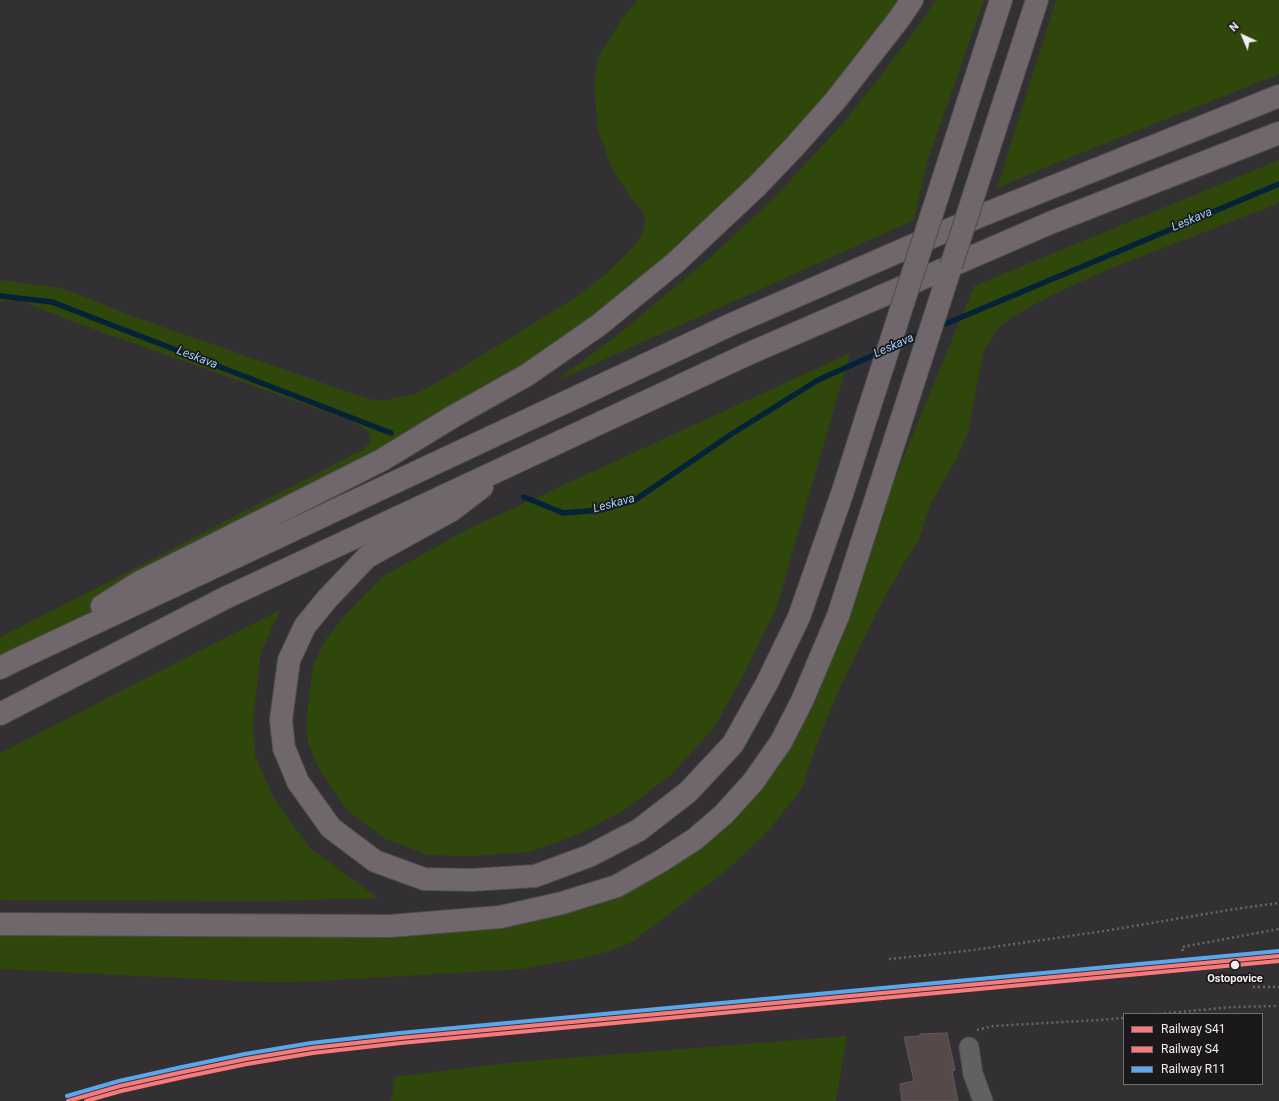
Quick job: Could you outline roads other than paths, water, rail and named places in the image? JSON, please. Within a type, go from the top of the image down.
[{"type":"highway","points":[[8,664],[140,582],[382,460],[454,416],[527,375],[599,325],[675,263],[723,220],[757,186],[835,101],[912,0]]},
{"type":"highway","points":[[514,462],[452,510],[367,557],[327,599],[305,626],[289,660],[281,720],[284,748],[298,782],[331,828],[375,861],[424,879],[471,880],[535,876],[589,856],[639,830],[688,792],[733,744],[767,683],[799,617],[842,494],[1001,0]]},
{"type":"highway","points":[[0,924],[390,926],[500,917],[562,903],[617,886],[661,861],[695,839],[724,814],[753,782],[781,742],[802,701],[838,616],[1037,0]]},
{"type":"highway","points":[[8,664],[732,324],[985,214],[1279,96]]},
{"type":"highway","points":[[0,714],[225,598],[748,354],[1050,223],[1279,133]]},
{"type":"street","points":[[969,1047],[973,1074],[983,1101]]},
{"type":"waterway","name":"Leskava","points":[[938,327],[1279,184]]},
{"type":"waterway","name":"Leskava","points":[[0,296],[52,302],[391,433]]},
{"type":"waterway","name":"Leskava","points":[[896,345],[923,333]]},
{"type":"waterway","name":"Leskava","points":[[524,497],[563,513],[600,510],[635,500],[730,435],[818,380],[881,352]]},
{"type":"rail line","name":"R11","points":[[67,1096],[119,1081],[182,1067],[245,1054],[311,1043],[400,1033],[1279,951]]},
{"type":"rail line","name":"S41","points":[[68,1101],[120,1086],[183,1072],[246,1059],[312,1048],[400,1038],[1279,956]]},
{"type":"rail line","name":"S4","points":[[86,1101],[121,1091],[184,1077],[247,1064],[313,1053],[401,1043],[1279,961]]},
{"type":"place","name":"Ostopovice","points":[[1235,965]]}]
